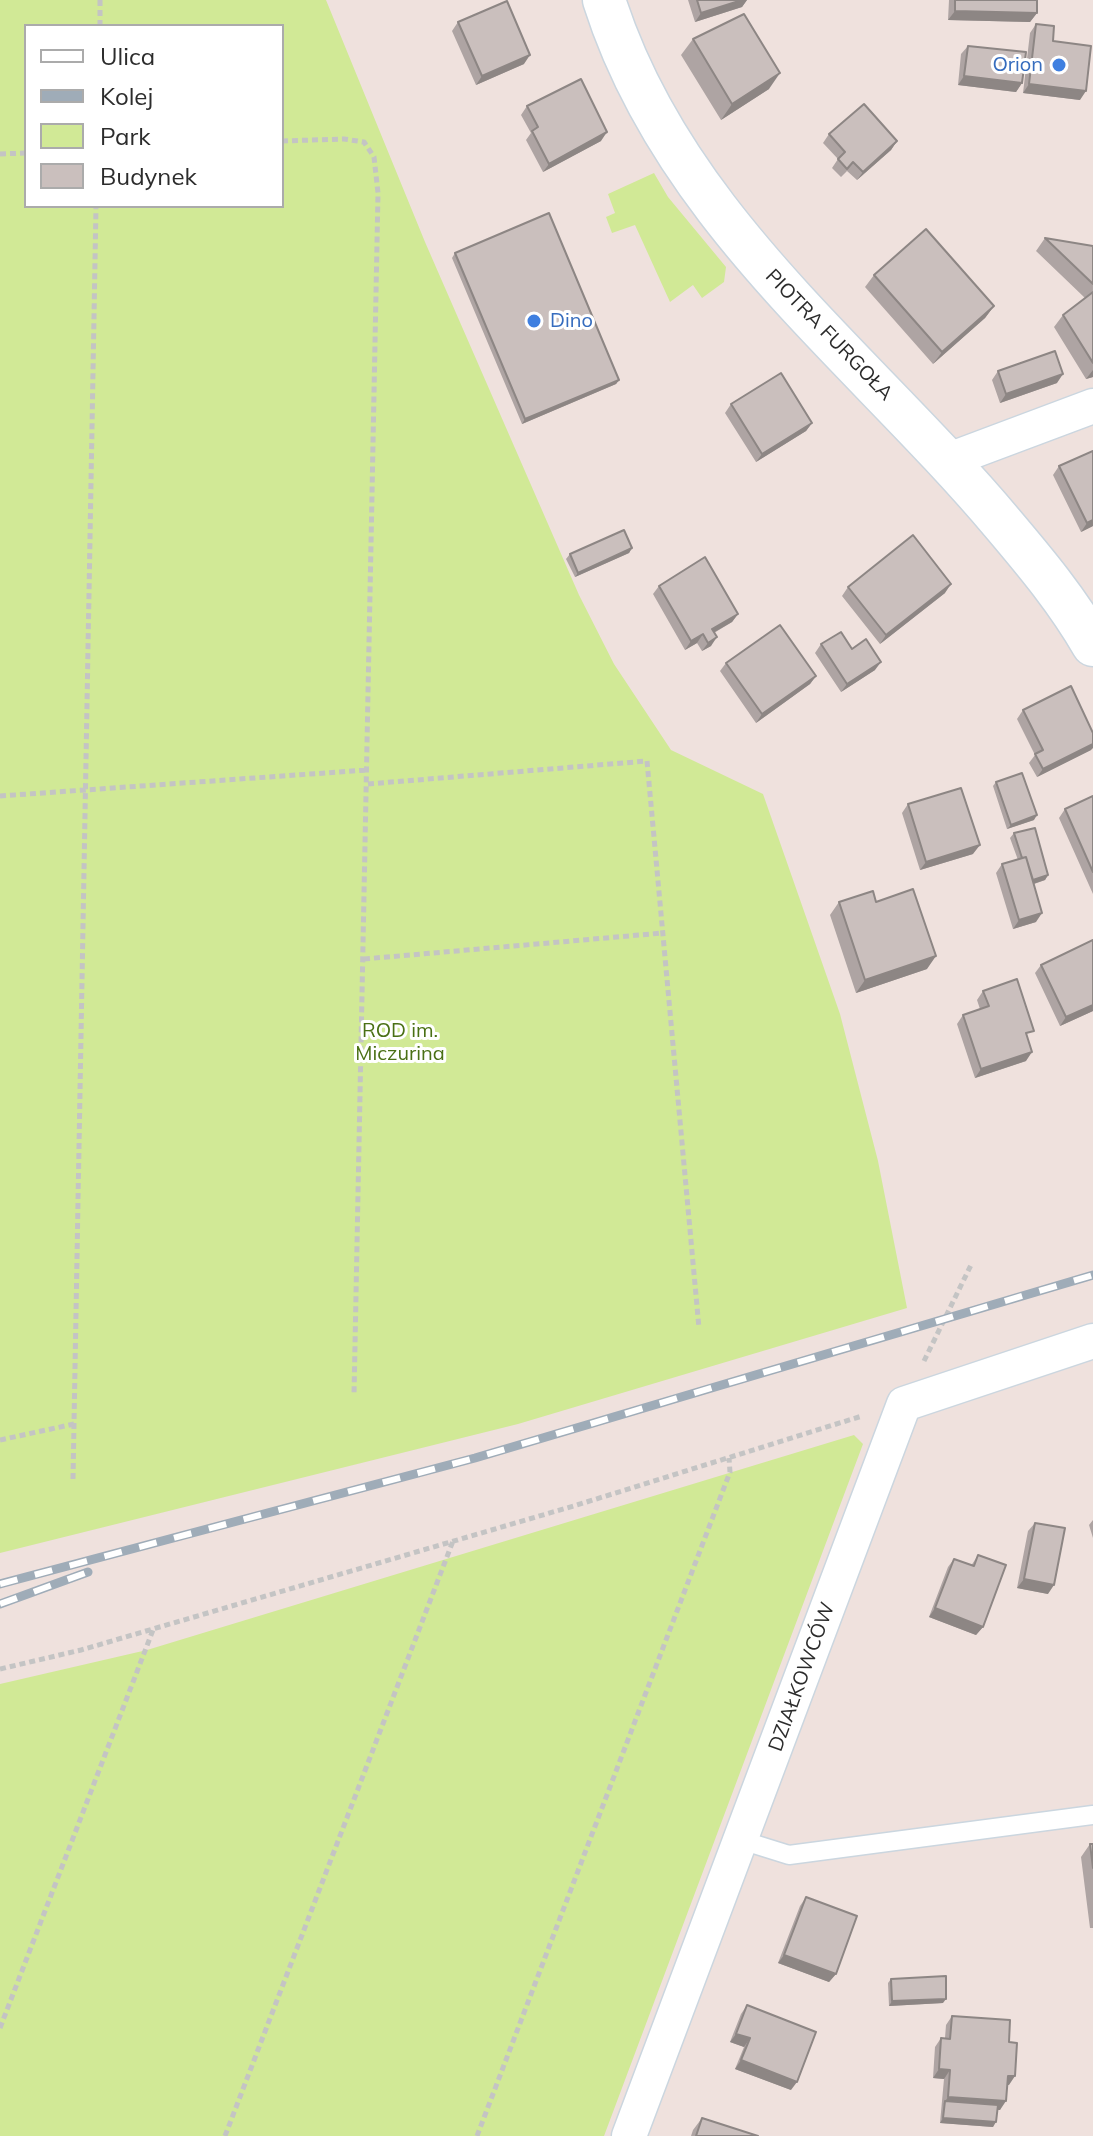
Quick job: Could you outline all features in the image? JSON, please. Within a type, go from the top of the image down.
[{"type":"street","name":"PIOTRA FURGOŁA","points":[[604,0],[620,49],[676,157],[790,298],[949,460],[1068,601],[1093,645]]},
{"type":"street","points":[[949,460],[1093,406]]},
{"type":"street","points":[[904,1404],[1093,1341]]},
{"type":"street","name":"DZIAŁKOWCÓW","points":[[629,2136],[904,1404]]},
{"type":"lane","points":[[741,1840],[789,1855],[1093,1815]]},
{"type":"path","points":[[100,0],[100,24]]},
{"type":"path","points":[[284,141],[356,139],[371,148],[376,169],[368,784],[354,1395]]},
{"type":"path","points":[[0,154],[24,153]]},
{"type":"path","points":[[73,1479],[83,791],[96,208]]},
{"type":"path","points":[[368,784],[647,761],[699,1328]]},
{"type":"path","points":[[0,796],[367,770]]},
{"type":"path","points":[[364,959],[663,933]]},
{"type":"path","points":[[0,1669],[153,1629],[904,1404],[971,1265]]},
{"type":"path","points":[[0,1440],[74,1424]]},
{"type":"path","points":[[477,2136],[730,1472],[729,1458]]},
{"type":"path","points":[[225,2136],[453,1541]]},
{"type":"path","points":[[0,2028],[153,1629]]},
{"type":"green space","name":"ROD im. Miczurina","points":[[0,0],[326,0],[425,242],[579,595],[614,664],[671,750],[763,794],[840,1014],[878,1161],[907,1308],[518,1424],[0,1553]]},
{"type":"green space","points":[[654,173],[668,197],[726,267],[724,282],[702,298],[693,285],[670,302],[635,225],[612,233],[606,217],[615,213],[608,194]]},
{"type":"green space","points":[[854,1435],[863,1444],[604,2136],[0,2136],[0,1684],[147,1650]]},
{"type":"building","points":[[697,0],[742,0],[701,13]]},
{"type":"building","points":[[955,0],[1037,0],[1037,13],[955,11]]},
{"type":"building","points":[[507,1],[530,55],[482,76],[458,22]]},
{"type":"building","points":[[744,14],[780,73],[732,104],[693,39]]},
{"type":"building","points":[[1036,24],[1054,26],[1053,41],[1091,46],[1086,91],[1029,84]]},
{"type":"building","points":[[968,46],[1026,52],[1022,83],[964,76]]},
{"type":"building","points":[[581,79],[607,132],[549,164],[532,131],[538,127],[527,106]]},
{"type":"building","points":[[864,104],[897,141],[863,172],[853,162],[847,169],[838,159],[845,152],[829,134]]},
{"type":"building","name":"Dino","points":[[549,213],[619,380],[525,419],[455,253]]},
{"type":"building","points":[[926,229],[994,306],[942,352],[874,275]]},
{"type":"building","points":[[1045,238],[1093,246],[1093,284]]},
{"type":"building","points":[[1093,292],[1093,363],[1063,315]]},
{"type":"building","points":[[1055,351],[1063,374],[1006,394],[998,371]]},
{"type":"building","points":[[781,373],[812,423],[762,454],[731,404]]},
{"type":"building","points":[[1093,451],[1093,520],[1087,523],[1059,466]]},
{"type":"building","points":[[624,530],[632,548],[578,573],[570,554]]},
{"type":"building","points":[[913,535],[951,584],[886,635],[848,587]]},
{"type":"building","points":[[705,557],[738,614],[712,629],[717,637],[708,643],[703,634],[691,641],[659,586]]},
{"type":"building","points":[[780,625],[816,676],[762,714],[726,663]]},
{"type":"building","points":[[841,632],[852,649],[866,639],[881,662],[847,684],[821,644]]},
{"type":"building","points":[[1071,686],[1093,733],[1093,744],[1043,769],[1035,754],[1043,750],[1023,710]]},
{"type":"building","points":[[1022,773],[1037,815],[1011,825],[996,782]]},
{"type":"building","points":[[961,788],[980,845],[926,862],[908,804]]},
{"type":"building","points":[[1093,796],[1093,872],[1065,809]]},
{"type":"building","points":[[1035,828],[1048,875],[1033,880],[1014,833]]},
{"type":"building","points":[[1026,857],[1042,913],[1019,920],[1002,864]]},
{"type":"building","points":[[913,889],[936,956],[865,980],[839,902],[873,891],[876,902]]},
{"type":"building","points":[[1093,940],[1093,1005],[1066,1017],[1041,965]]},
{"type":"building","points":[[1017,979],[1034,1031],[1026,1033],[1032,1052],[981,1069],[963,1015],[989,1006],[983,991]]},
{"type":"building","points":[[1035,1523],[1065,1528],[1054,1585],[1024,1579]]},
{"type":"building","points":[[978,1555],[1006,1565],[983,1627],[935,1608],[954,1559],[974,1566]]},
{"type":"building","points":[[806,1897],[857,1916],[836,1974],[784,1955]]},
{"type":"building","points":[[946,1976],[946,1999],[892,2001],[891,1979]]},
{"type":"building","points":[[747,2005],[816,2032],[797,2082],[741,2060],[750,2038],[736,2034]]},
{"type":"building","points":[[952,2016],[1010,2020],[1009,2042],[1017,2043],[1015,2076],[1008,2076],[1006,2101],[948,2097],[950,2070],[939,2069],[941,2038],[950,2039]]},
{"type":"building","points":[[945,2101],[998,2105],[996,2122],[943,2118]]},
{"type":"building","points":[[702,2118],[758,2136],[696,2136]]},
{"type":"railway","points":[[0,1584],[475,1458],[1093,1275]]},
{"type":"railway","points":[[0,1604],[88,1572]]},
{"type":"place","name":"Orion","points":[[1059,65]]},
{"type":"place","name":"Dino","points":[[534,321]]}]
